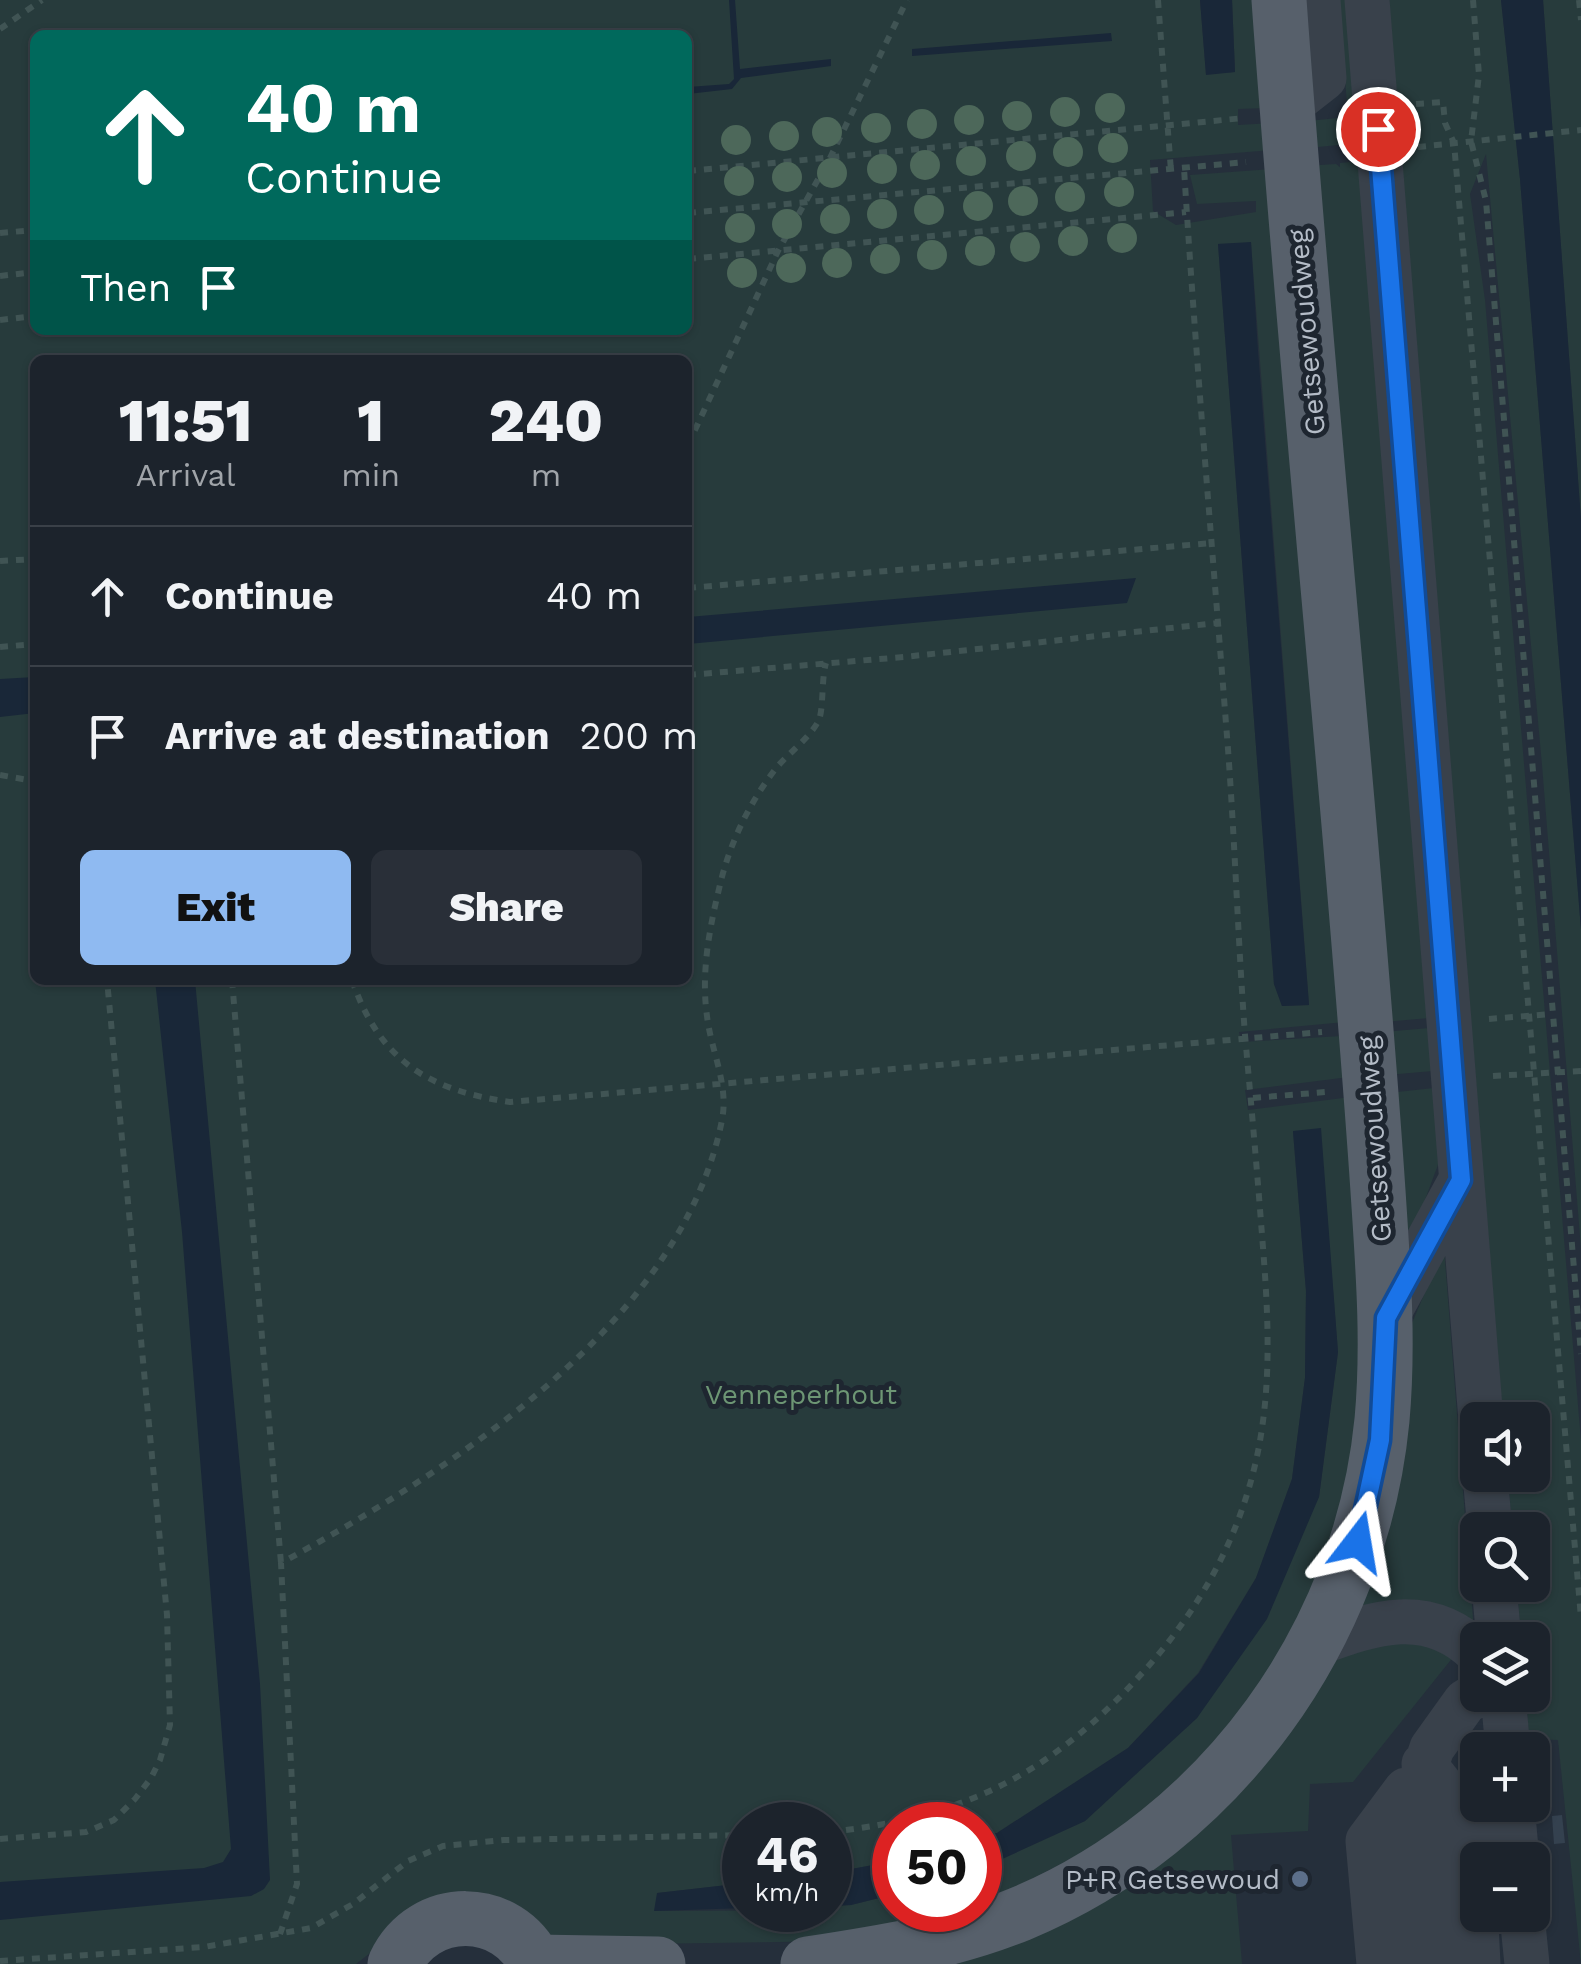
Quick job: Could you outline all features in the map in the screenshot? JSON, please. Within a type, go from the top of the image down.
[{"type":"main road","name":"Getsewoudweg","points":[[808,1964],[875,1954],[982,1928],[1045,1902],[1107,1868],[1183,1810],[1247,1746],[1277,1708],[1316,1644],[1346,1578],[1368,1503],[1382,1414],[1386,1318],[1366,1028],[1279,0]]},
{"type":"main road","points":[[396,1964],[405,1947],[428,1927],[472,1917],[508,1930],[527,1947],[536,1963],[658,1964]]},
{"type":"lane","points":[[1287,108],[1324,78],[1318,0]]},
{"type":"lane","points":[[1368,0],[1480,1402]]},
{"type":"lane","points":[[1386,1318],[1461,1180]]},
{"type":"lane","points":[[1316,1644],[1344,1633],[1406,1619],[1460,1635]]},
{"type":"lane","points":[[1379,1964],[1368,1841],[1460,1709]]},
{"type":"lane","points":[[1412,1964],[1401,1840],[1424,1764]]},
{"type":"lane","points":[[1424,1764],[1438,1828],[1448,1964]]},
{"type":"lane","points":[[1424,1764],[1471,1822],[1478,1964]]},
{"type":"lane","points":[[1523,1932],[1526,1964]]},
{"type":"path","points":[[0,29],[42,0]]},
{"type":"path","points":[[692,436],[778,251],[830,158],[908,0]]},
{"type":"path","points":[[1158,0],[1171,170]]},
{"type":"path","points":[[1473,0],[1480,76],[1471,141],[1486,201],[1581,1354]]},
{"type":"path","points":[[1579,0],[1581,20]]},
{"type":"path","points":[[692,170],[1168,124]]},
{"type":"path","points":[[1581,130],[1454,142],[1581,1618]]},
{"type":"path","points":[[692,213],[1184,168],[1269,1320],[1262,1438],[1250,1487],[1219,1564],[1162,1652],[1111,1708],[1062,1750],[1012,1781],[907,1821],[852,1829]]},
{"type":"path","points":[[692,260],[1186,212]]},
{"type":"path","points":[[0,233],[30,230]]},
{"type":"path","points":[[0,276],[30,273]]},
{"type":"path","points":[[0,320],[30,317]]},
{"type":"path","points":[[692,588],[1212,544]]},
{"type":"path","points":[[0,562],[30,559]]},
{"type":"path","points":[[692,675],[1217,623]]},
{"type":"path","points":[[0,647],[30,644]]},
{"type":"path","points":[[281,1563],[384,1503],[525,1405],[599,1338],[642,1286],[691,1205],[722,1121],[722,1084],[708,1025],[705,974],[720,884],[736,836],[757,796],[818,722],[826,663]]},
{"type":"path","points":[[0,775],[30,782]]},
{"type":"path","points":[[0,1840],[86,1832],[114,1820],[150,1778],[160,1760],[170,1725],[167,1614],[107,985]]},
{"type":"path","points":[[232,985],[281,1563],[297,1884],[280,1934]]},
{"type":"path","points":[[354,985],[370,1021],[396,1058],[418,1074],[476,1097],[510,1102],[1366,1028]]},
{"type":"path","points":[[1449,1022],[1551,1014]]},
{"type":"path","points":[[1559,1071],[1579,1071]]},
{"type":"path","points":[[0,1961],[204,1946],[280,1934],[322,1922],[353,1904],[392,1871],[444,1846],[504,1840],[722,1836]]},
{"type":"green space","name":"Venneperhout","points":[[0,0],[1200,0],[1206,74],[1235,72],[1232,0],[1259,0],[1267,108],[1238,109],[1238,125],[1272,123],[1273,150],[1150,160],[1153,211],[1176,225],[1256,212],[1256,201],[1197,204],[1190,175],[1272,169],[1345,1022],[1239,1032],[1241,1042],[1342,1036],[1349,1077],[1245,1090],[1248,1110],[1351,1097],[1368,1275],[1360,1456],[1313,1613],[1233,1734],[1128,1829],[1002,1895],[1002,1859],[1085,1821],[1197,1718],[1319,1497],[1338,1352],[1320,1129],[1293,1132],[1306,1291],[1305,1378],[1292,1479],[1256,1578],[1198,1673],[1128,1748],[1002,1830],[1002,1802],[872,1802],[872,1865],[852,1869],[852,1802],[722,1802],[722,1886],[658,1893],[655,1911],[722,1911],[722,1932],[852,1932],[852,1905],[872,1900],[872,1932],[882,1932],[849,1941],[566,1945],[388,1939],[356,1964],[0,1964]],"holes":[[[1251,243],[1309,1005],[1282,1006],[1274,984],[1218,244]]]},
{"type":"green space","points":[[1339,0],[1347,0],[1356,104],[1347,104]]},
{"type":"green space","points":[[1389,0],[1501,0],[1520,179],[1581,929],[1581,1249],[1486,154],[1470,194],[1485,300],[1581,1441],[1581,1964],[1558,1740],[1550,1740],[1550,1732],[1529,1732],[1527,1712],[1550,1712],[1550,1622],[1520,1622],[1518,1602],[1550,1602],[1550,1512],[1511,1512],[1509,1492],[1550,1492],[1550,1402],[1502,1402]]},
{"type":"green space","points":[[1543,0],[1581,0],[1581,520]]},
{"type":"green space","points":[[1357,116],[1359,143],[1318,147],[1308,121]]},
{"type":"green space","points":[[1360,161],[1429,1018],[1384,1022],[1313,169]]},
{"type":"green space","points":[[1429,1028],[1433,1071],[1387,1075],[1383,1032]]},
{"type":"green space","points":[[1434,1088],[1439,1162],[1409,1243],[1388,1093]]},
{"type":"green space","points":[[1444,1248],[1460,1492],[1463,1492],[1465,1512],[1460,1512],[1460,1602],[1472,1602],[1473,1622],[1460,1622],[1460,1648],[1353,1782],[1310,1784],[1308,1831],[1231,1835],[1242,1964],[958,1964],[959,1959],[1257,1764],[1403,1344]]},
{"type":"water","points":[[729,0],[735,0],[740,69],[831,59],[831,66],[741,78],[732,89],[692,94],[692,87],[729,84],[734,79]]},
{"type":"water","points":[[1200,0],[1232,0],[1235,72],[1206,75]]},
{"type":"water","points":[[1501,0],[1543,0],[1581,520],[1581,929],[1520,179]]},
{"type":"water","points":[[1111,33],[1112,41],[912,56],[912,49]]},
{"type":"water","points":[[1251,242],[1309,1005],[1282,1006],[1274,984],[1218,244]]},
{"type":"water","points":[[1136,578],[1127,603],[692,644],[692,617]]},
{"type":"water","points":[[30,677],[30,714],[0,717],[0,679]]},
{"type":"water","points":[[156,985],[195,985],[260,1684],[270,1880],[264,1889],[251,1896],[0,1920],[0,1882],[204,1868],[223,1862],[231,1849],[182,1232]]},
{"type":"water","points":[[1321,1128],[1338,1352],[1319,1497],[1267,1619],[1197,1718],[1085,1821],[1002,1859],[1002,1830],[1128,1748],[1199,1673],[1256,1578],[1292,1479],[1305,1378],[1306,1291],[1293,1131]]},
{"type":"water","points":[[872,1865],[872,1900],[852,1905],[852,1869]]},
{"type":"water","points":[[722,1886],[722,1909],[654,1911],[657,1893]]},
{"type":"building","points":[[1562,1815],[1565,1843],[1554,1844],[1552,1816]]},
{"type":"place","name":"P+R Getsewoud","points":[[1300,1879]]},
{"type":"route","points":[[1358,1542],[1380,1440],[1386,1318],[1461,1180],[1378,129]]}]
